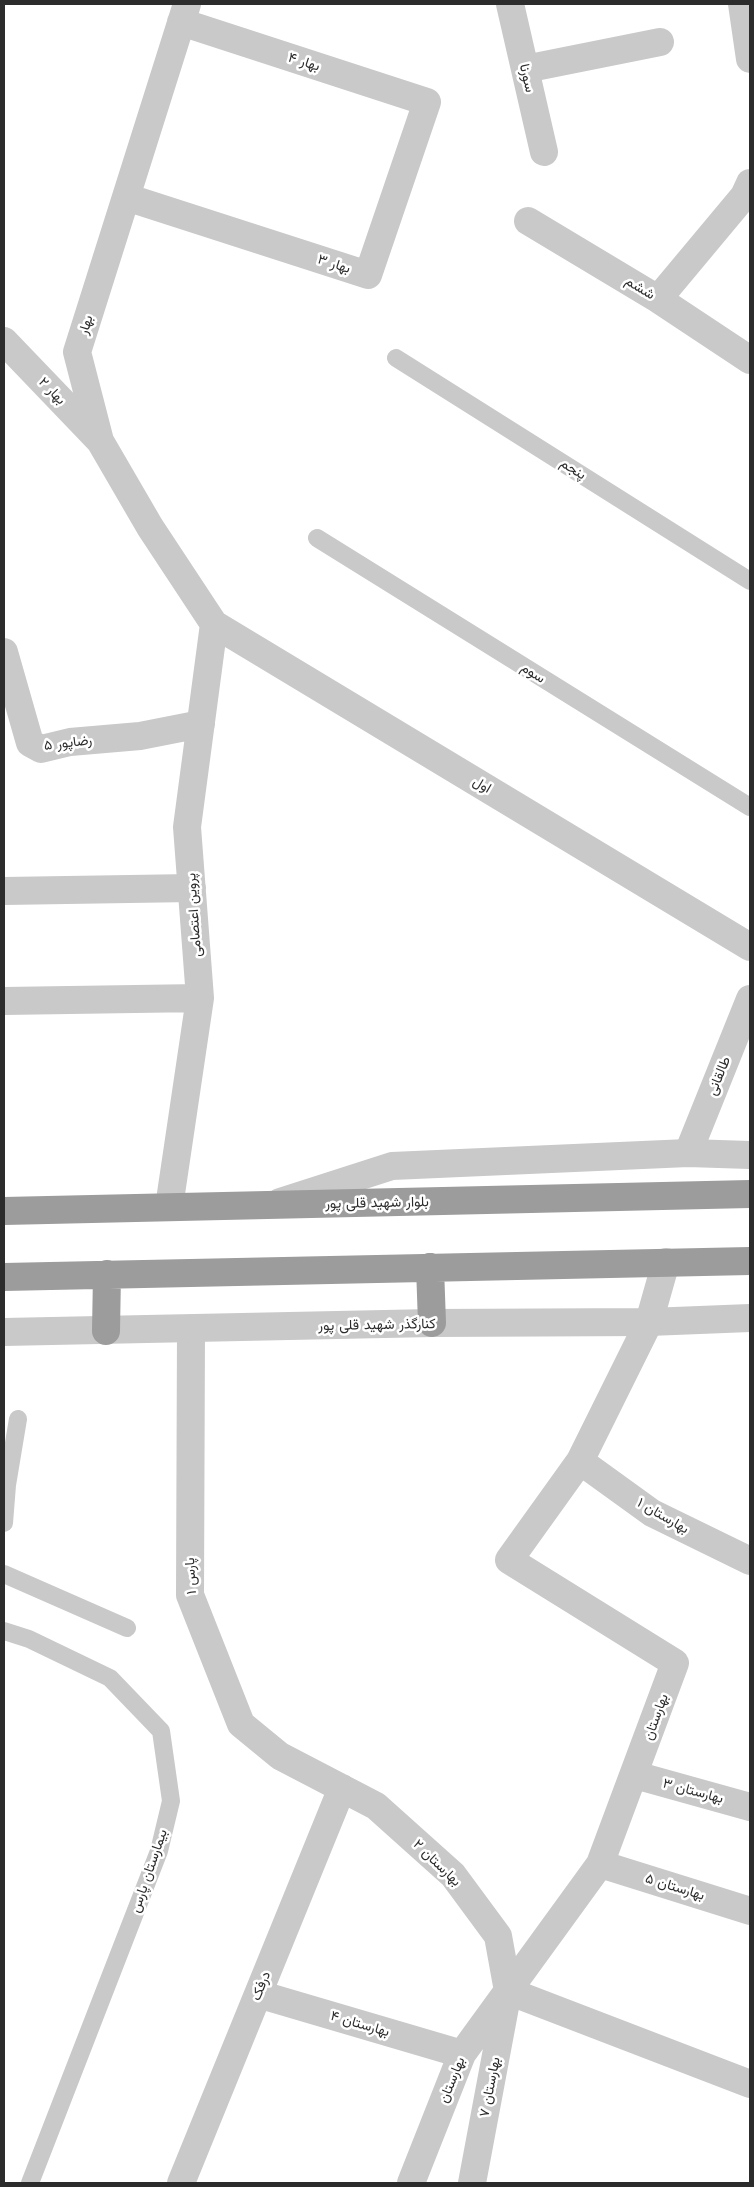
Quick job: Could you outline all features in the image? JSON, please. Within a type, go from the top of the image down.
[{"type":"highway","name":"بلوار شهید قلی پور","points":[[4,1211],[750,1194]]},
{"type":"highway","points":[[4,1277],[750,1261]]},
{"type":"highway","points":[[430,1267],[432,1324]]},
{"type":"highway","points":[[106,1331],[107,1274]]},
{"type":"street","name":"سورنا","points":[[510,4],[544,152]]},
{"type":"street","points":[[742,4],[750,59]]},
{"type":"street","name":"بهار ۴","points":[[184,13],[427,102]]},
{"type":"street","name":"بهار","points":[[184,13],[78,352],[100,441],[150,527],[214,624]]},
{"type":"street","points":[[524,69],[660,42]]},
{"type":"street","name":"بهار ۳","points":[[126,196],[368,275],[427,102]]},
{"type":"street","points":[[658,299],[744,196],[750,183]]},
{"type":"street","name":"ششم","points":[[528,222],[658,299],[750,360]]},
{"type":"street","name":"بهار ۲","points":[[4,341],[100,441]]},
{"type":"street","name":"پروین اعتصامی","points":[[169,1207],[200,998],[188,827],[214,624]]},
{"type":"street","name":"اول","points":[[214,624],[750,947]]},
{"type":"street","name":"رضاپور ۵","points":[[4,652],[30,743],[41,749],[70,742],[140,736],[201,724]]},
{"type":"street","points":[[4,891],[192,888]]},
{"type":"street","points":[[4,1001],[200,998]]},
{"type":"street","name":"طالقانی","points":[[688,1154],[750,999]]},
{"type":"street","points":[[270,1205],[392,1166],[688,1154],[750,1155]]},
{"type":"street","name":"بهارستان","points":[[412,2183],[462,2054],[600,1864],[635,1775],[675,1663],[509,1560],[580,1461],[649,1322],[666,1262]]},
{"type":"street","name":"کنارگذر شهید قلی پور","points":[[4,1332],[649,1322],[750,1318]]},
{"type":"street","name":"پارس ۱","points":[[191,1329],[190,1595],[241,1724],[280,1756],[342,1788]]},
{"type":"street","name":"بهارستان ۱","points":[[580,1461],[652,1512],[750,1562]]},
{"type":"street","name":"بهارستان ۳","points":[[635,1775],[750,1807]]},
{"type":"street","name":"بهارستان ۲","points":[[342,1788],[376,1806],[453,1875],[498,1936],[508,1991]]},
{"type":"street","name":"درفک","points":[[181,2183],[342,1788]]},
{"type":"street","name":"بهارستان ۵","points":[[600,1864],[750,1911]]},
{"type":"street","points":[[508,1991],[750,2084]]},
{"type":"street","name":"بهارستان ۷","points":[[472,2183],[508,1991]]},
{"type":"street","name":"بهارستان ۴","points":[[258,1994],[462,2054]]},
{"type":"lane","name":"پنجم","points":[[396,358],[750,581]]},
{"type":"lane","name":"سوم","points":[[317,538],[750,807]]},
{"type":"lane","points":[[4,1523],[5,1485],[18,1419]]},
{"type":"lane","points":[[4,1574],[128,1628]]},
{"type":"lane","name":"بیمارستان پارس","points":[[4,1631],[29,1639],[110,1678],[161,1731],[171,1802],[158,1851],[30,2183]]}]
